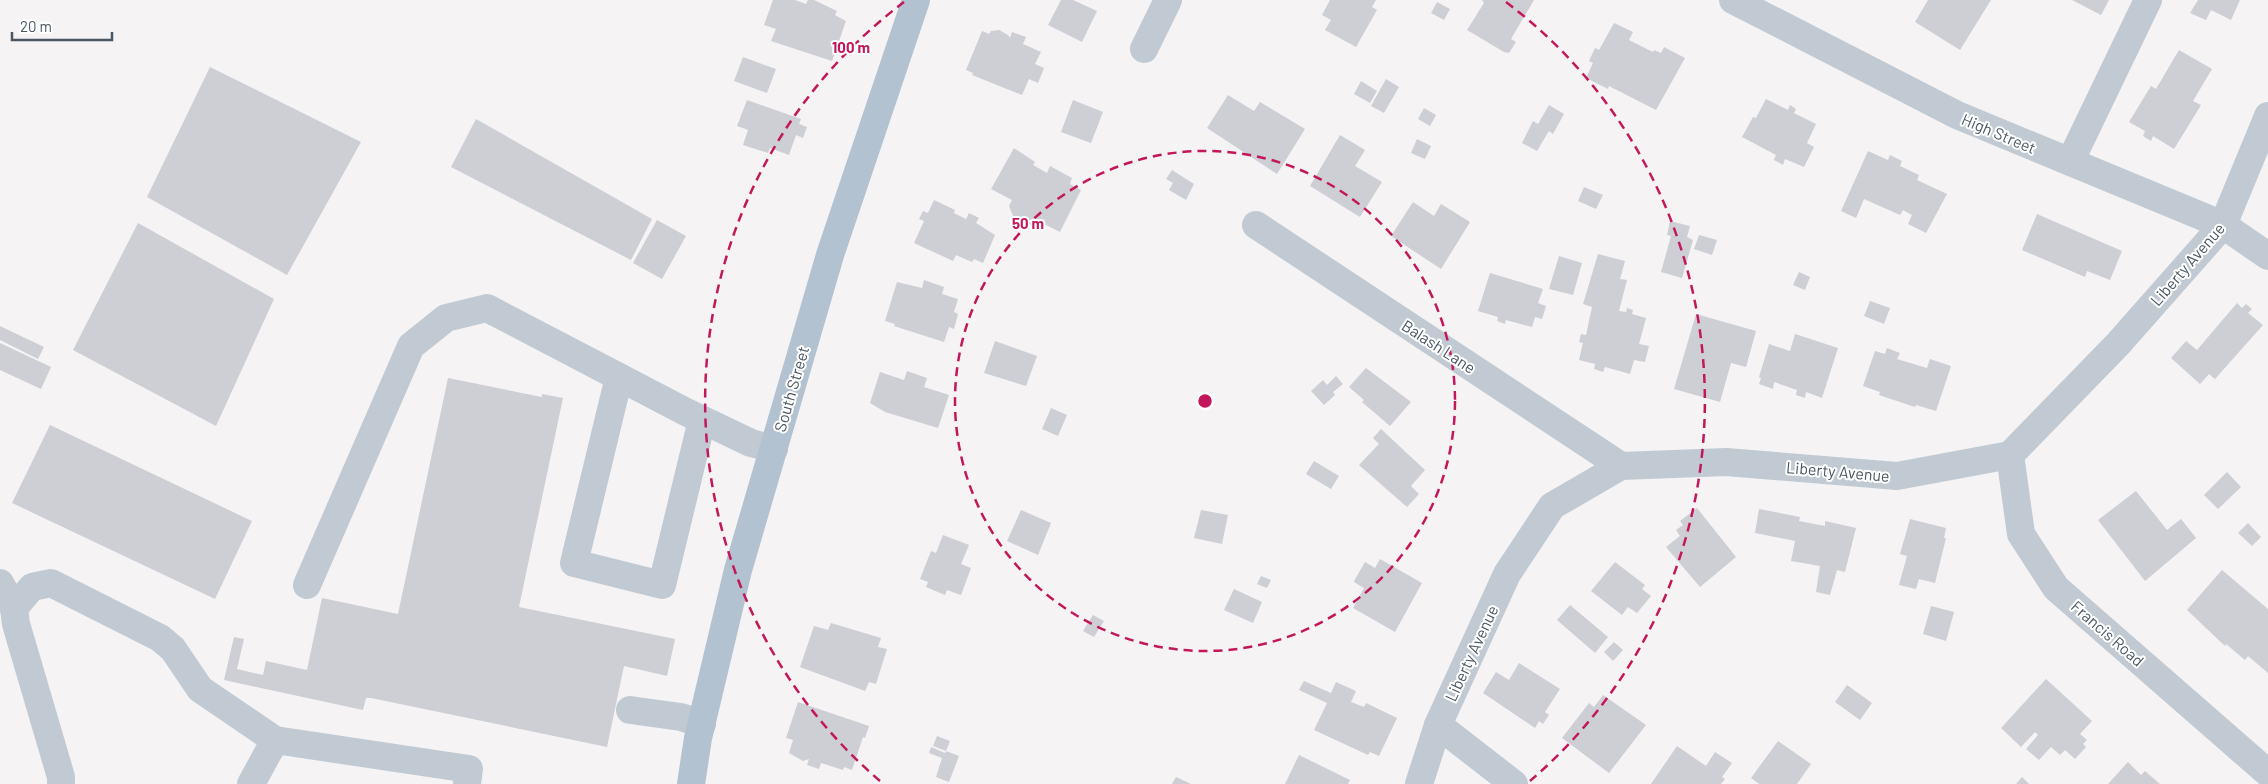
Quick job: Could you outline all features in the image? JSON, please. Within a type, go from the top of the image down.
[{"type":"main road","name":"South Street","points":[[690,784],[738,570],[830,255],[916,0]]},
{"type":"street","points":[[1144,50],[1168,0]]},
{"type":"street","name":"High Street","points":[[1733,0],[1957,115],[2224,226],[2268,256]]},
{"type":"street","points":[[2070,162],[2148,0]]},
{"type":"street","name":"Liberty Avenue","points":[[1419,784],[1438,725],[1507,574],[1552,506],[1621,466],[1726,462],[1897,476],[2010,455],[2118,344],[2224,226],[2268,116]]},
{"type":"street","name":"Balash Lane","points":[[1256,225],[1621,466]]},
{"type":"street","points":[[307,585],[411,346],[446,318],[487,308],[702,420],[751,443],[774,449]]},
{"type":"street","points":[[619,377],[574,563],[662,585],[702,420]]},
{"type":"street","name":"Francis Road","points":[[2010,455],[2021,534],[2056,588],[2268,773]]},
{"type":"street","points":[[0,583],[14,608],[16,624],[61,777],[61,784]]},
{"type":"street","points":[[14,608],[32,587],[51,583],[160,638],[173,649],[200,689],[275,740],[469,769],[468,784]]},
{"type":"street","points":[[630,710],[681,717],[702,724]]},
{"type":"street","points":[[1438,725],[1514,784]]},
{"type":"street","points":[[251,784],[275,740]]},
{"type":"building","points":[[773,0],[795,0],[806,4],[808,0],[814,0],[837,11],[835,15],[846,21],[832,61],[771,41],[776,29],[764,25]]},
{"type":"building","points":[[1061,0],[1073,0],[1097,11],[1082,42],[1048,25]]},
{"type":"building","points":[[1330,0],[1376,0],[1372,7],[1377,10],[1356,47],[1325,30],[1331,20],[1322,15]]},
{"type":"building","points":[[1482,0],[1534,0],[1511,39],[1516,42],[1509,53],[1504,52],[1467,30],[1484,3]]},
{"type":"building","points":[[1928,0],[1991,0],[1960,50],[1915,22]]},
{"type":"building","points":[[2072,0],[2109,0],[2101,15]]},
{"type":"building","points":[[2198,0],[2240,0],[2231,20],[2211,10],[2206,20],[2190,13]]},
{"type":"building","points":[[1437,2],[1450,9],[1444,20],[1431,13]]},
{"type":"building","points":[[1614,23],[1633,32],[1629,40],[1653,52],[1654,50],[1661,53],[1664,47],[1685,58],[1656,110],[1609,86],[1608,89],[1586,78],[1593,63],[1589,61],[1595,48],[1599,50]]},
{"type":"building","points":[[999,30],[1010,38],[1012,32],[1026,37],[1023,44],[1041,52],[1035,64],[1044,68],[1038,83],[1029,79],[1022,95],[972,75],[973,73],[966,70],[982,31],[989,34],[991,31]]},
{"type":"building","points":[[2179,50],[2212,69],[2193,101],[2201,105],[2174,149],[2153,136],[2151,141],[2143,136],[2145,131],[2129,122],[2151,86],[2156,89]]},
{"type":"building","points":[[743,57],[776,69],[767,93],[734,81]]},
{"type":"building","points":[[210,67],[361,142],[287,275],[147,197]]},
{"type":"building","points":[[1386,79],[1399,87],[1384,113],[1371,106]]},
{"type":"building","points":[[1361,81],[1377,91],[1370,103],[1354,94]]},
{"type":"building","points":[[1228,95],[1254,111],[1260,102],[1305,129],[1277,174],[1207,128]]},
{"type":"building","points":[[1766,99],[1788,110],[1790,105],[1796,109],[1794,113],[1816,124],[1807,143],[1814,147],[1804,167],[1785,159],[1783,165],[1774,160],[1776,155],[1742,137],[1753,117],[1756,118]]},
{"type":"building","points":[[747,100],[801,119],[799,124],[807,127],[803,138],[796,135],[789,155],[770,148],[768,153],[743,145],[748,130],[737,126]]},
{"type":"building","points":[[1073,100],[1103,112],[1091,143],[1061,132]]},
{"type":"building","points":[[1549,105],[1564,114],[1553,134],[1549,131],[1537,151],[1522,143],[1533,121],[1538,124]]},
{"type":"building","points":[[1424,108],[1436,115],[1430,126],[1418,119]]},
{"type":"building","points":[[476,119],[652,219],[631,260],[451,167]]},
{"type":"building","points":[[1340,135],[1365,150],[1355,166],[1382,182],[1360,217],[1310,186]]},
{"type":"building","points":[[1417,139],[1431,146],[1425,159],[1411,153]]},
{"type":"building","points":[[1014,148],[1035,162],[1033,165],[1047,173],[1050,166],[1072,178],[1070,184],[1081,190],[1060,232],[1034,219],[1025,222],[1013,216],[1009,206],[1012,200],[991,189]]},
{"type":"building","points":[[1868,151],[1888,160],[1890,155],[1902,161],[1900,166],[1919,175],[1917,180],[1947,194],[1926,233],[1908,224],[1912,215],[1903,210],[1900,215],[1864,199],[1856,218],[1841,211]]},
{"type":"building","points":[[1172,170],[1194,184],[1186,200],[1169,190],[1173,183],[1166,179]]},
{"type":"building","points":[[1584,187],[1603,195],[1596,209],[1578,201]]},
{"type":"building","points":[[934,200],[955,210],[954,213],[966,219],[969,213],[979,218],[976,223],[995,235],[983,263],[974,259],[972,262],[956,255],[953,261],[914,243],[924,221],[919,219],[923,211],[928,213]]},
{"type":"building","points":[[1413,202],[1434,216],[1441,204],[1470,222],[1441,269],[1391,236]]},
{"type":"building","points":[[2037,214],[2122,251],[2110,280],[2087,271],[2085,277],[2022,250]]},
{"type":"building","points":[[657,220],[686,236],[662,279],[633,263]]},
{"type":"building","points":[[1670,221],[1690,226],[1687,237],[1693,240],[1682,278],[1661,272],[1671,236],[1667,235]]},
{"type":"building","points":[[138,223],[274,299],[216,426],[73,350]]},
{"type":"building","points":[[1699,235],[1717,240],[1712,255],[1694,249]]},
{"type":"building","points":[[1598,254],[1625,261],[1620,279],[1627,280],[1619,311],[1626,312],[1627,308],[1633,310],[1632,314],[1646,318],[1639,344],[1649,346],[1645,362],[1634,360],[1630,374],[1605,367],[1603,372],[1594,369],[1595,364],[1579,360],[1583,343],[1579,342],[1581,334],[1586,335],[1592,307],[1583,304]]},
{"type":"building","points":[[1559,256],[1582,263],[1573,295],[1549,289]]},
{"type":"building","points":[[1799,272],[1810,277],[1805,290],[1793,285]]},
{"type":"building","points":[[1490,273],[1543,289],[1538,303],[1546,306],[1542,319],[1535,317],[1532,327],[1506,320],[1505,324],[1497,321],[1498,317],[1478,311]]},
{"type":"building","points":[[924,280],[944,287],[942,294],[958,299],[954,312],[958,314],[954,329],[949,327],[944,342],[894,326],[895,324],[885,321],[897,282],[922,288]]},
{"type":"building","points":[[1870,301],[1890,308],[1884,324],[1864,316]]},
{"type":"building","points":[[2237,303],[2242,308],[2246,304],[2252,309],[2248,313],[2263,325],[2215,379],[2209,374],[2200,384],[2171,358],[2186,341],[2197,350]]},
{"type":"building","points":[[1696,314],[1756,331],[1746,367],[1731,363],[1720,402],[1674,389]]},
{"type":"building","points":[[0,326],[44,347],[38,359],[0,340]]},
{"type":"building","points":[[1795,334],[1838,348],[1822,398],[1806,392],[1805,398],[1796,395],[1797,390],[1774,382],[1773,389],[1759,384],[1761,378],[1759,377],[1769,344],[1790,351]]},
{"type":"building","points":[[995,341],[1037,356],[1026,386],[984,373]]},
{"type":"building","points":[[0,343],[51,367],[41,389],[0,370]]},
{"type":"building","points":[[1887,348],[1900,353],[1897,359],[1927,368],[1930,359],[1951,366],[1936,411],[1916,405],[1915,407],[1879,395],[1880,392],[1863,386],[1875,351],[1885,354]]},
{"type":"building","points":[[1366,368],[1411,402],[1390,426],[1362,402],[1364,400],[1349,387]]},
{"type":"building","points":[[907,371],[927,378],[924,387],[949,395],[938,428],[885,412],[870,403],[880,372],[904,380]]},
{"type":"building","points":[[1336,376],[1343,384],[1333,392],[1335,395],[1324,405],[1311,391],[1323,380],[1327,385]]},
{"type":"building","points":[[448,378],[542,397],[542,394],[563,398],[519,607],[675,639],[667,676],[624,666],[607,747],[371,698],[366,698],[363,710],[224,680],[234,637],[244,639],[237,669],[263,675],[266,661],[307,670],[322,598],[398,614]]},
{"type":"building","points":[[1051,408],[1067,415],[1058,436],[1042,429]]},
{"type":"building","points":[[50,425],[252,521],[215,599],[12,503]]},
{"type":"building","points":[[1381,429],[1425,470],[1411,486],[1419,494],[1407,507],[1359,465],[1379,444],[1373,438]]},
{"type":"building","points":[[1314,461],[1339,476],[1331,489],[1306,474]]},
{"type":"building","points":[[2227,472],[2241,487],[2218,509],[2204,495]]},
{"type":"building","points":[[2136,491],[2167,530],[2181,519],[2196,538],[2145,581],[2098,520]]},
{"type":"building","points":[[1697,508],[1736,557],[1700,587],[1666,547],[1680,536],[1676,530],[1683,525],[1680,521]]},
{"type":"building","points":[[1759,509],[1800,517],[1799,521],[1825,526],[1825,521],[1856,528],[1845,572],[1837,570],[1830,595],[1816,592],[1820,566],[1791,561],[1795,541],[1755,533]]},
{"type":"building","points":[[1021,510],[1051,523],[1038,555],[1007,541]]},
{"type":"building","points":[[1201,510],[1228,515],[1222,544],[1194,538]]},
{"type":"building","points":[[1910,519],[1946,528],[1944,538],[1946,538],[1935,583],[1919,579],[1916,589],[1899,585],[1907,556],[1900,554]]},
{"type":"building","points":[[2248,523],[2261,537],[2252,546],[2238,533]]},
{"type":"building","points":[[943,535],[969,545],[961,564],[971,568],[961,595],[947,590],[945,595],[926,587],[928,582],[920,579],[931,551],[936,553]]},
{"type":"building","points":[[1380,559],[1422,583],[1395,632],[1353,608],[1364,588],[1354,581],[1365,562],[1375,568]]},
{"type":"building","points":[[1615,562],[1645,585],[1642,589],[1651,596],[1637,613],[1628,607],[1622,615],[1591,591]]},
{"type":"building","points":[[2222,570],[2268,609],[2268,673],[2248,656],[2245,660],[2226,644],[2225,646],[2187,610]]},
{"type":"building","points":[[1261,576],[1271,580],[1267,588],[1257,584]]},
{"type":"building","points":[[1234,589],[1262,602],[1253,623],[1224,610]]},
{"type":"building","points":[[1570,605],[1608,637],[1595,653],[1557,620]]},
{"type":"building","points":[[1931,606],[1954,612],[1946,641],[1923,634]]},
{"type":"building","points":[[1093,615],[1104,621],[1094,637],[1083,631]]},
{"type":"building","points":[[831,623],[881,638],[878,647],[887,649],[876,684],[869,682],[865,691],[800,667],[814,626],[828,630]]},
{"type":"building","points":[[1614,642],[1623,650],[1613,661],[1604,652]]},
{"type":"building","points":[[1519,663],[1560,689],[1545,712],[1549,715],[1543,724],[1539,721],[1535,728],[1483,693],[1496,672],[1509,680]]},
{"type":"building","points":[[2046,679],[2092,721],[2080,734],[2087,740],[2083,744],[2086,747],[2075,759],[2065,750],[2060,755],[2051,747],[2039,760],[2026,749],[2038,735],[2035,732],[2021,747],[2001,728]]},
{"type":"building","points":[[1304,681],[1331,693],[1336,682],[1356,691],[1351,702],[1364,707],[1366,703],[1397,718],[1379,756],[1370,752],[1368,755],[1314,730],[1327,703],[1299,690]]},
{"type":"building","points":[[1847,685],[1872,703],[1860,720],[1835,702]]},
{"type":"building","points":[[1603,695],[1646,725],[1609,773],[1562,738],[1589,703],[1594,707]]},
{"type":"building","points":[[798,702],[869,726],[865,738],[863,737],[852,770],[844,767],[843,770],[821,763],[819,769],[807,765],[809,759],[803,761],[789,753],[793,740],[786,738]]},
{"type":"building","points":[[937,736],[950,741],[946,751],[933,746]]},
{"type":"building","points":[[1778,741],[1811,764],[1797,784],[1759,784],[1751,778]]},
{"type":"building","points":[[1677,746],[1706,766],[1715,752],[1732,763],[1722,777],[1725,779],[1721,784],[1651,784]]},
{"type":"building","points":[[931,747],[945,753],[946,751],[959,756],[949,782],[936,777],[942,758],[929,753]]},
{"type":"building","points":[[1299,755],[1350,780],[1348,784],[1285,784]]},
{"type":"building","points":[[2128,762],[2141,775],[2145,771],[2160,784],[2108,784]]},
{"type":"building","points":[[1176,777],[1191,784],[1172,784]]},
{"type":"building","points":[[2022,777],[2029,784],[2016,784]]}]
